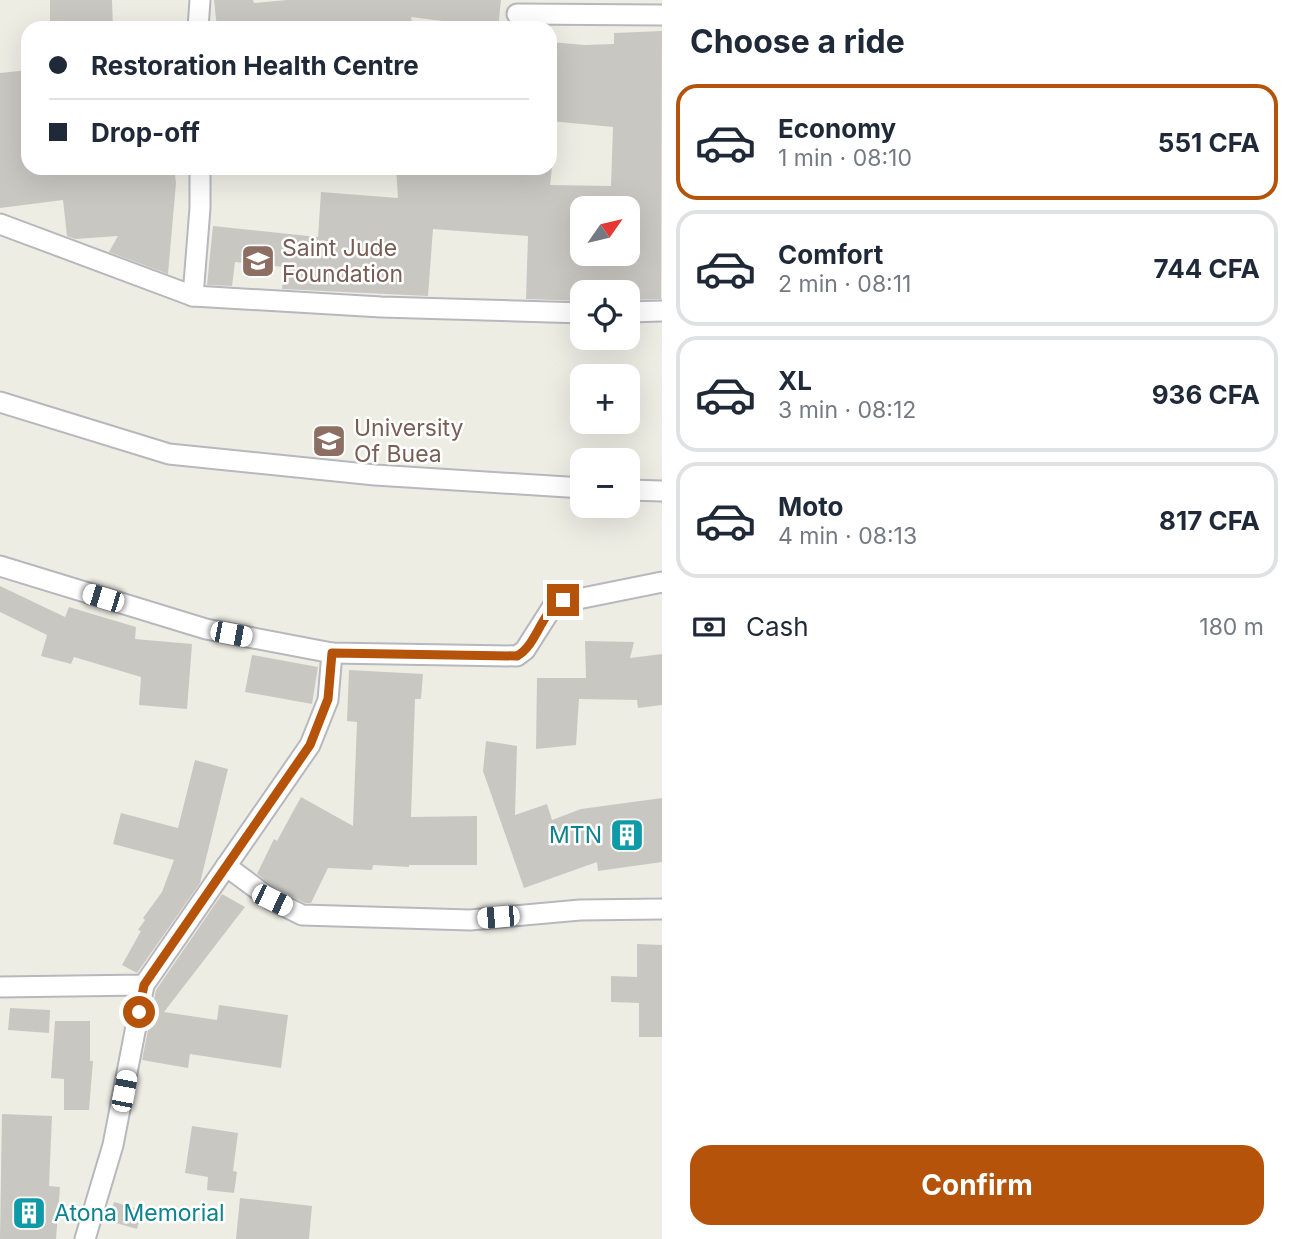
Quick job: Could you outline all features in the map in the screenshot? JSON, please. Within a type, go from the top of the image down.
[{"type":"street","points":[[198,21],[200,0]]},
{"type":"street","points":[[517,14],[662,15]]},
{"type":"street","points":[[193,296],[200,175]]},
{"type":"street","points":[[0,224],[193,296],[381,307],[570,313]]},
{"type":"street","points":[[640,312],[662,311]]},
{"type":"street","points":[[0,402],[169,454],[375,475],[570,487]]},
{"type":"street","points":[[640,490],[662,491]]},
{"type":"street","points":[[0,566],[206,629],[332,653],[517,656],[525,650],[553,606],[558,603],[662,582]]},
{"type":"street","points":[[85,1239],[114,1144],[144,985],[310,745],[328,699],[332,653]]},
{"type":"street","points":[[226,866],[272,900],[302,915],[470,920],[580,910],[662,909]]},
{"type":"street","points":[[0,987],[144,985]]},
{"type":"building","points":[[50,0],[112,0],[113,21],[50,21]]},
{"type":"building","points":[[214,0],[253,0],[254,3],[287,0],[501,0],[499,21],[443,21],[411,17],[412,21],[216,21]]},
{"type":"building","points":[[662,31],[661,299],[640,300],[640,280],[570,280],[570,301],[526,299],[528,236],[433,229],[428,296],[282,289],[284,267],[235,262],[232,286],[207,285],[213,226],[318,237],[321,192],[398,198],[396,175],[551,175],[550,185],[611,186],[613,127],[557,122],[557,43],[614,44],[614,33]]},
{"type":"building","points":[[21,71],[21,175],[175,175],[168,274],[109,252],[118,236],[75,239],[67,236],[63,200],[0,208],[0,73]]},
{"type":"building","points":[[0,586],[65,617],[69,607],[136,627],[135,639],[192,644],[187,709],[139,705],[141,677],[74,657],[71,664],[41,656],[47,635],[0,612]]},
{"type":"building","points":[[585,641],[634,642],[630,658],[662,654],[662,705],[638,708],[637,700],[579,699],[576,745],[536,749],[537,678],[586,678]]},
{"type":"building","points":[[252,655],[318,667],[312,704],[245,692]]},
{"type":"building","points":[[349,670],[423,674],[421,699],[415,699],[411,817],[477,816],[477,865],[373,865],[372,870],[328,868],[311,903],[305,903],[278,890],[257,874],[274,839],[277,841],[301,797],[353,826],[357,722],[347,721]]},
{"type":"building","points":[[486,741],[517,746],[515,815],[547,804],[552,820],[581,809],[662,798],[662,862],[598,871],[597,862],[524,888],[483,771]]},
{"type":"building","points":[[195,760],[228,769],[200,883],[137,973],[122,965],[141,931],[138,930],[145,920],[143,918],[162,892],[174,860],[113,844],[121,813],[178,828]]},
{"type":"building","points":[[222,894],[245,907],[164,1012],[217,1020],[219,1005],[288,1015],[281,1068],[190,1054],[188,1068],[142,1060],[156,990]]},
{"type":"building","points":[[637,944],[662,945],[662,1037],[639,1037],[639,1003],[611,1002],[611,976],[637,977]]},
{"type":"building","points":[[10,1008],[50,1010],[49,1033],[8,1030]]},
{"type":"building","points":[[55,1021],[90,1021],[90,1061],[93,1061],[89,1110],[64,1110],[64,1079],[51,1078]]},
{"type":"building","points":[[2,1114],[52,1116],[49,1186],[60,1187],[56,1239],[0,1239]]},
{"type":"building","points":[[192,1126],[238,1133],[233,1171],[237,1172],[234,1193],[207,1190],[208,1177],[185,1173]]},
{"type":"building","points":[[240,1198],[312,1206],[309,1239],[236,1239]]},
{"type":"building","points":[[114,1202],[142,1210],[137,1229],[109,1221]]},
{"type":"place","name":"Saint Jude Foundation","points":[[258,261]]},
{"type":"place","name":"University Of Buea","points":[[329,441]]},
{"type":"place","name":"MTN","points":[[627,835]]},
{"type":"place","name":"Atona Memorial","points":[[29,1213]]},
{"type":"route","points":[[139,1012],[144,985],[310,745],[328,699],[332,653],[517,656],[525,650],[553,606],[563,600]]}]
